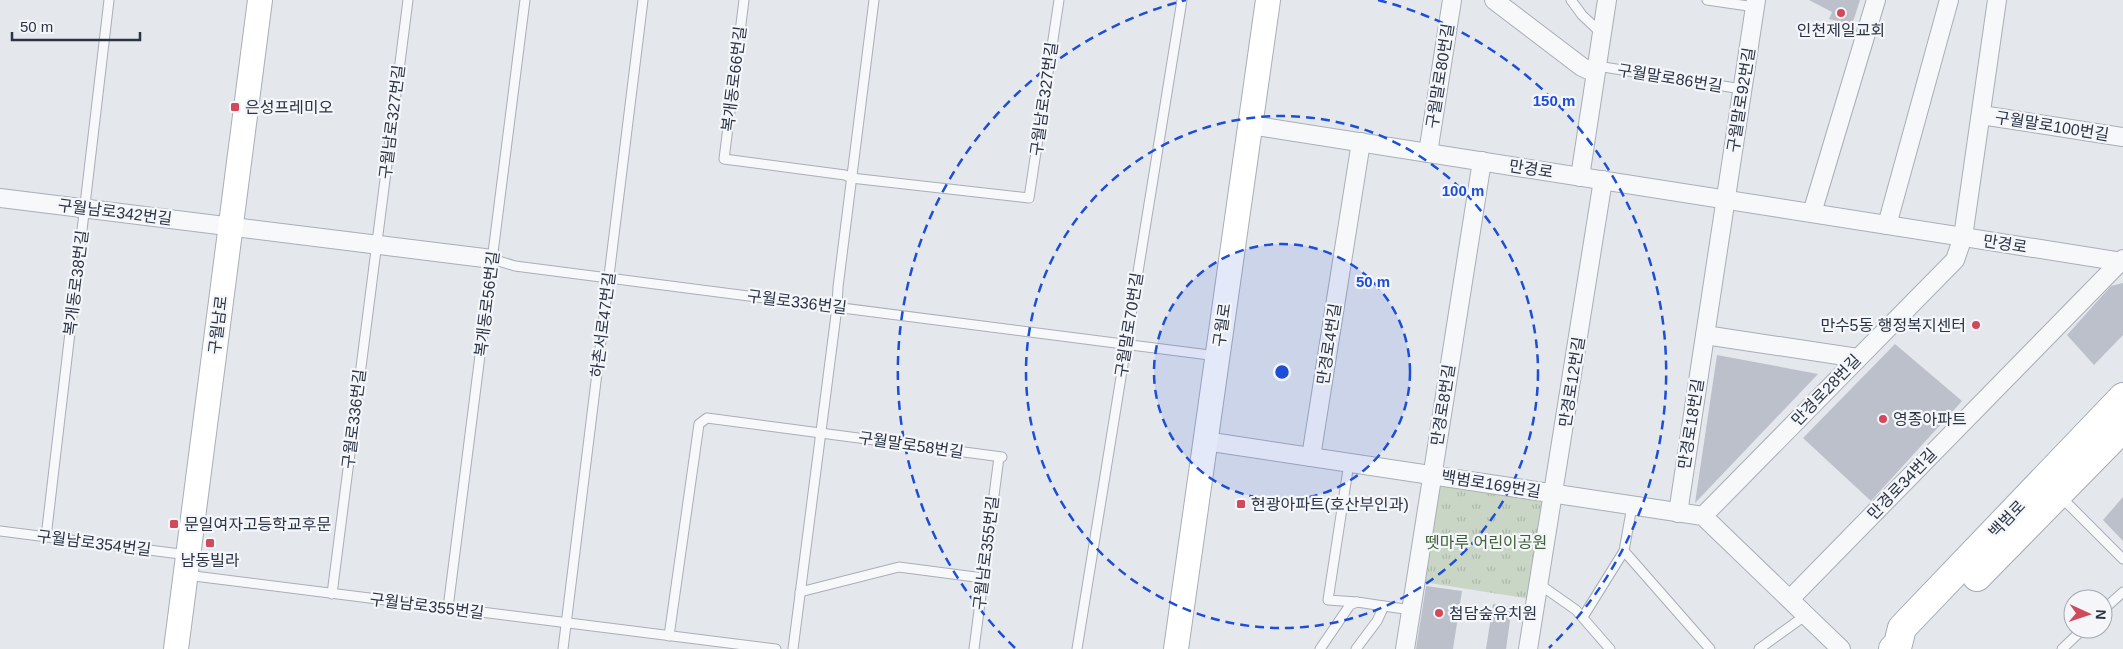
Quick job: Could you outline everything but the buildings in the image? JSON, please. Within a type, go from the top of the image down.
[{"type":"main road","name":"구월남로","points":[[176,649],[260,0]]},
{"type":"main road","name":"구월로","points":[[1176,649],[1268,0]]},
{"type":"main road","name":"백범로","points":[[1896,646],[1902,628],[2123,397]]},
{"type":"main road","name":"백범로","points":[[1896,646],[1914,642],[2123,428]]},
{"type":"street","name":"구월말로80번길","points":[[1428,153],[1452,0]]},
{"type":"street","points":[[1494,0],[1582,67],[1596,70]]},
{"type":"street","name":"구월말로86번길","points":[[1580,177],[1606,0]]},
{"type":"street","points":[[1812,213],[1876,0]]},
{"type":"street","points":[[1887,225],[1949,0]]},
{"type":"street","name":"구월말로100번길","points":[[1963,237],[1997,0]]},
{"type":"street","name":"구월말로92번길","points":[[1725,200],[1755,4]]},
{"type":"street","name":"구월말로100번길","points":[[1981,115],[2123,137]]},
{"type":"street","name":"만경로","points":[[1250,125],[2122,261]]},
{"type":"street","name":"만경로4번길","points":[[1311,457],[1362,142]]},
{"type":"street","name":"만경로8번길","points":[[1405,649],[1482,161]]},
{"type":"street","name":"만경로12번길","points":[[1529,649],[1603,180]]},
{"type":"street","name":"구월남로342번길","points":[[0,198],[231,227]]},
{"type":"street","name":"만경로18번길","points":[[1678,512],[1725,200]]},
{"type":"street","name":"구월로336번길","points":[[231,227],[492,259]]},
{"type":"street","name":"만경로28번길","points":[[1703,516],[1955,260],[1963,237]]},
{"type":"street","name":"만경로34번길","points":[[1790,599],[2122,261]]},
{"type":"street","points":[[1704,335],[1858,358]]},
{"type":"street","name":"백범로169번길","points":[[1205,441],[1703,516]]},
{"type":"street","points":[[1703,516],[1841,649]]},
{"type":"lane","name":"복개동로38번길","points":[[46,537],[109,0]]},
{"type":"lane","name":"구월남로327번길","points":[[376,245],[408,0]]},
{"type":"lane","name":"복개동로56번길","points":[[448,608],[525,0]]},
{"type":"lane","name":"하촌서로47번길","points":[[563,649],[643,0]]},
{"type":"lane","name":"복개동로66번길","points":[[744,0],[724,159],[845,175],[851,178]]},
{"type":"lane","points":[[793,649],[874,0]]},
{"type":"lane","name":"구월남로327번길","points":[[851,178],[1029,198],[1059,0]]},
{"type":"lane","name":"구월말로70번길","points":[[1076,649],[1182,0]]},
{"type":"lane","points":[[1572,0],[1582,15],[1602,33]]},
{"type":"lane","points":[[1707,0],[1755,4]]},
{"type":"lane","name":"구월말로86번길","points":[[1596,70],[1742,89]]},
{"type":"lane","name":"구월로336번길","points":[[332,594],[376,245]]},
{"type":"lane","name":"구월로336번길","points":[[492,259],[516,266],[1218,356]]},
{"type":"lane","name":"구월말로58번길","points":[[669,636],[699,424],[706,418],[1000,457]]},
{"type":"lane","name":"구월남로355번길","points":[[974,649],[1000,457]]},
{"type":"lane","points":[[1349,463],[1328,600],[1412,610]]},
{"type":"lane","points":[[2058,494],[2123,559]]},
{"type":"lane","points":[[1582,617],[1624,551],[1632,506]]},
{"type":"lane","name":"구월남로354번길","points":[[0,531],[46,537],[186,565]]},
{"type":"lane","points":[[1624,551],[1710,649]]},
{"type":"lane","name":"구월남로355번길","points":[[186,565],[332,594],[776,649]]},
{"type":"lane","points":[[800,592],[899,567],[983,578]]},
{"type":"lane","points":[[1539,584],[1576,610],[1610,649]]},
{"type":"lane","points":[[2113,601],[2123,592]]},
{"type":"lane","points":[[1320,649],[1350,605],[1357,602]]},
{"type":"lane","points":[[1356,649],[1377,621],[1384,606]]},
{"type":"lane","points":[[1759,649],[1806,615]]},
{"type":"lane","points":[[2062,649],[2072,639]]},
{"type":"green space","name":"뗏마루 어린이공원","points":[[1441,483],[1547,503],[1530,599],[1423,582]]},
{"type":"place","name":"인천제일교회","points":[[1841,13]]},
{"type":"place","name":"은성프레미오","points":[[235,107]]},
{"type":"place","name":"만수5동 행정복지센터","points":[[1976,325]]},
{"type":"place","name":"영종아파트","points":[[1883,419]]},
{"type":"place","name":"현광아파트(호산부인과)","points":[[1241,504]]},
{"type":"place","name":"문일여자고등학교후문","points":[[174,524]]},
{"type":"place","name":"남동빌라","points":[[210,543]]},
{"type":"place","name":"첨담숲유치원","points":[[1439,613]]}]
